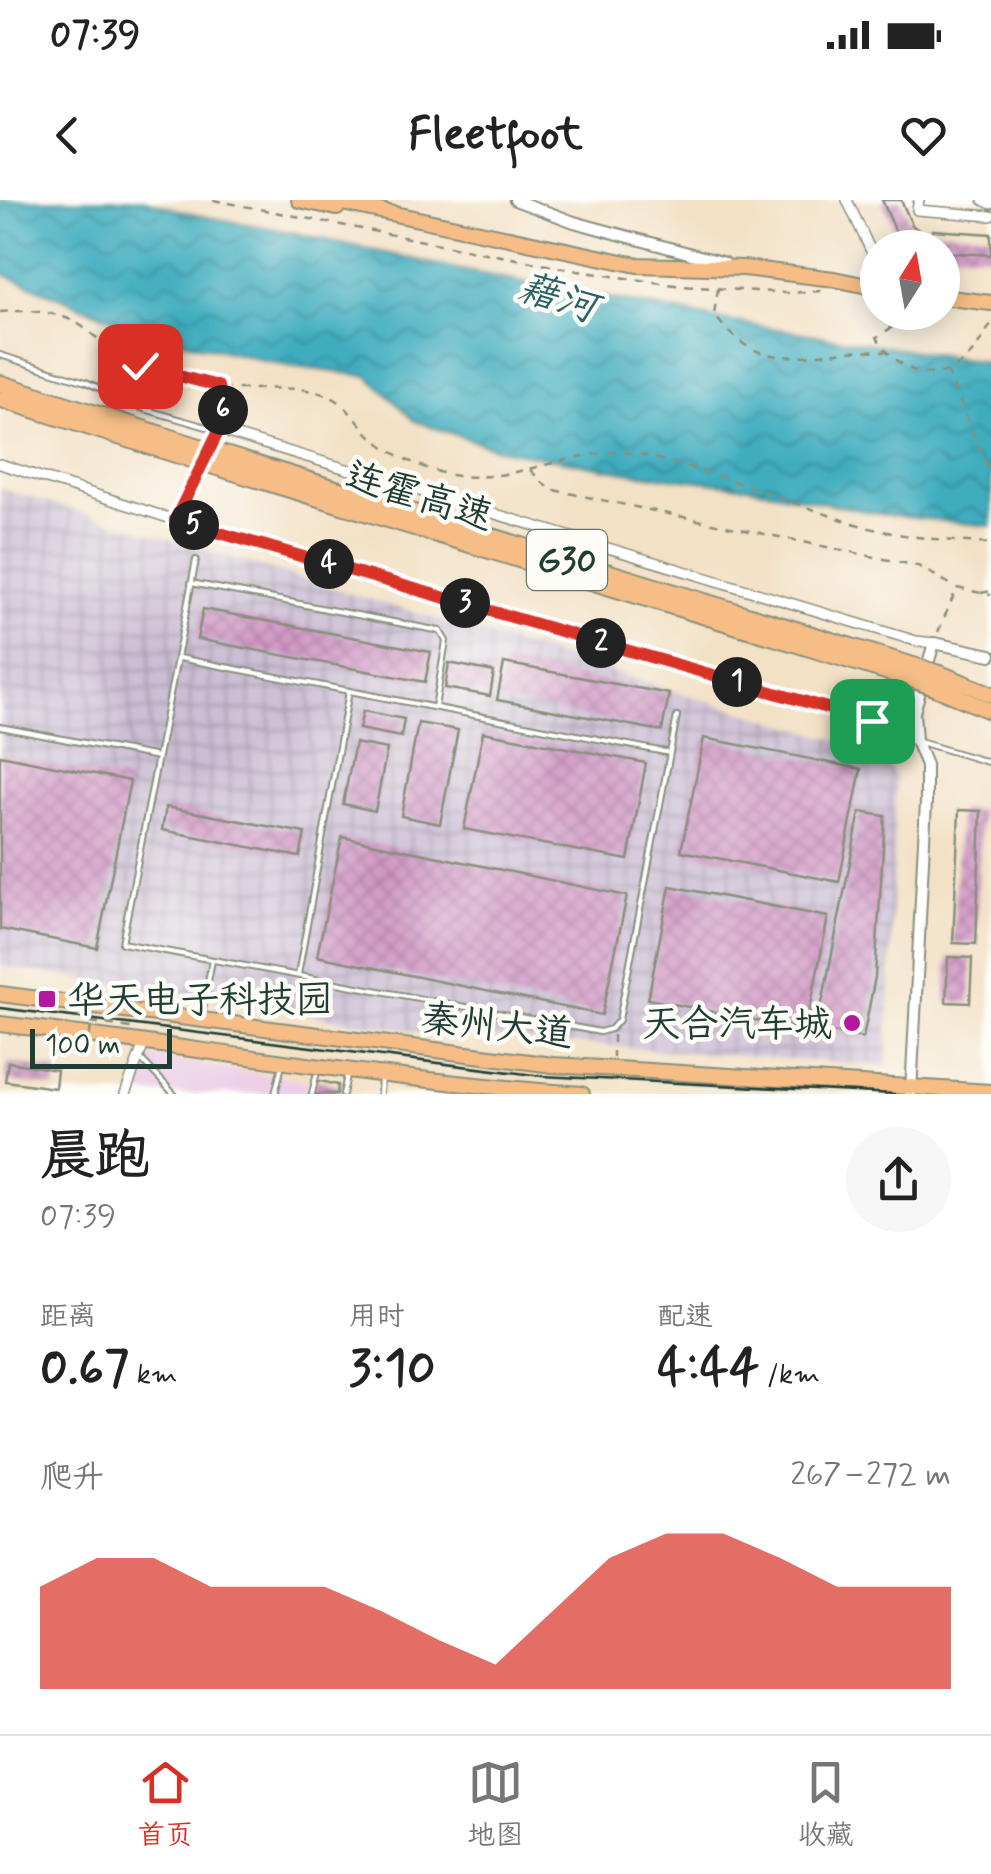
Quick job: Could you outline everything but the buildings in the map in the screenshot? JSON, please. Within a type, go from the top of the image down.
[{"type":"highway","name":"连霍高速","points":[[0,383],[195,453]]},
{"type":"highway","name":"连霍高速","points":[[0,399],[195,453],[991,694]]},
{"type":"highway","name":"连霍高速","points":[[939,681],[991,712]]},
{"type":"main road","points":[[299,200],[635,274],[834,279]]},
{"type":"main road","points":[[328,200],[637,265],[744,268],[860,284]]},
{"type":"main road","points":[[960,299],[991,303]]},
{"type":"main road","name":"秦州大道","points":[[0,994],[388,1046],[611,1068],[991,1092]]},
{"type":"main road","name":"秦州大道","points":[[0,1024],[494,1090],[582,1094]]},
{"type":"street","points":[[515,200],[574,222],[744,268]]},
{"type":"street","points":[[846,200],[861,230]]},
{"type":"street","points":[[919,200],[917,210],[991,216]]},
{"type":"street","points":[[983,200],[991,204]]},
{"type":"street","points":[[175,520],[221,431],[916,641],[991,654]]},
{"type":"street","points":[[0,464],[175,520],[872,721],[916,741]]},
{"type":"street","points":[[911,1089],[926,802],[926,765],[916,741],[914,712],[934,642]]},
{"type":"street","points":[[125,1094],[145,1041]]},
{"type":"lane","points":[[0,355],[86,382],[144,408],[221,431]]},
{"type":"lane","points":[[196,560],[122,943],[600,1032],[611,1029],[619,1020],[677,716]]},
{"type":"lane","points":[[192,583],[440,631],[446,641],[435,708]]},
{"type":"lane","points":[[177,658],[670,753]]},
{"type":"lane","points":[[298,976],[349,691]]},
{"type":"lane","points":[[0,727],[158,757]]},
{"type":"lane","points":[[916,741],[991,763]]},
{"type":"lane","points":[[201,1019],[212,960]]},
{"type":"lane","points":[[138,1056],[174,1094]]},
{"type":"lane","points":[[275,1094],[283,1062]]},
{"type":"lane","points":[[343,1094],[348,1072]]},
{"type":"lane","points":[[312,1094],[316,1076]]},
{"type":"lane","points":[[380,1076],[380,1094]]},
{"type":"path","points":[[213,200],[578,271],[718,289],[820,293],[834,279]]},
{"type":"path","points":[[718,289],[714,314],[724,328],[748,346],[775,356],[806,358],[860,348],[885,352]]},
{"type":"path","points":[[0,312],[18,309],[58,316],[78,323],[117,354],[140,366],[218,386],[277,387],[325,394],[338,401],[375,440],[412,463],[445,473],[473,478],[594,454],[634,453],[718,475],[860,525],[920,538],[991,544]]},
{"type":"path","points":[[888,330],[877,337],[898,364],[913,372],[946,371],[974,351],[991,324]]},
{"type":"path","points":[[946,371],[991,474]]},
{"type":"path","points":[[218,386],[225,418],[221,431]]},
{"type":"path","points":[[528,468],[550,489],[918,566],[957,588],[991,593]]},
{"type":"path","points":[[934,642],[957,588]]},
{"type":"path","points":[[68,1047],[88,1048],[96,989],[125,995]]},
{"type":"path","points":[[91,1022],[132,1028]]},
{"type":"path","points":[[611,1029],[615,1044],[611,1068]]},
{"type":"shaded area","name":"华天电子科技园","points":[[0,488],[880,753],[896,778],[887,1066],[435,1034],[0,966]]},
{"type":"shaded area","points":[[146,1056],[308,1080],[305,1094],[132,1094]]},
{"type":"water","name":"藉河","points":[[0,200],[144,200],[196,215],[461,270],[727,321],[991,363],[991,526],[880,514],[750,487],[626,472],[495,448],[415,421],[368,376],[288,366],[144,332],[0,273]]},
{"type":"tram line","points":[[0,1008],[542,1076],[894,1094]]},
{"type":"place","name":"华天电子科技园","points":[[47,999]]},
{"type":"place","name":"天合汽车城","points":[[852,1023]]},
{"type":"route","points":[[140,366],[218,386],[225,418],[221,431],[175,520],[872,721]]}]
